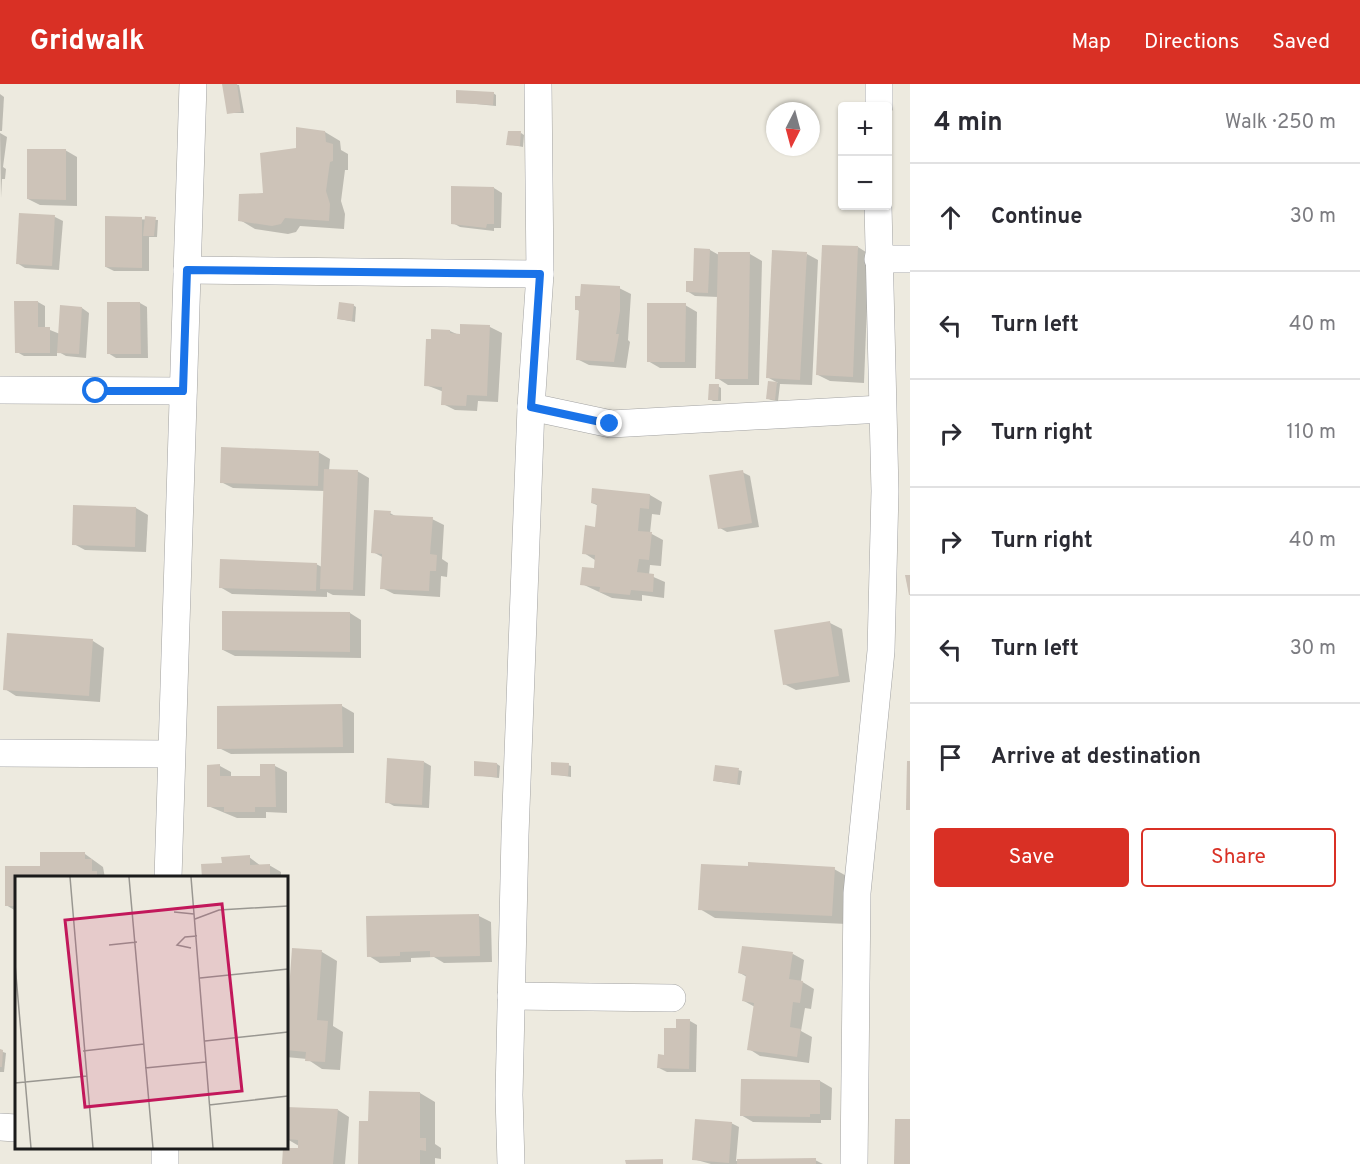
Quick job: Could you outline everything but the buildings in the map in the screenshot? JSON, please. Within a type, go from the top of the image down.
[{"type":"street","points":[[168,876],[193,84]]},
{"type":"street","points":[[511,1164],[511,996],[531,407],[540,274],[538,84]]},
{"type":"street","points":[[879,84],[879,102]]},
{"type":"street","points":[[854,1164],[857,893],[881,651],[885,491],[878,210]]},
{"type":"street","points":[[878,259],[910,259]]},
{"type":"street","points":[[187,270],[540,274]]},
{"type":"street","points":[[0,390],[183,391]]},
{"type":"street","points":[[531,407],[610,424],[882,409]]},
{"type":"street","points":[[0,753],[171,754]]},
{"type":"street","points":[[511,996],[672,998]]},
{"type":"street","points":[[0,1127],[15,1128]]},
{"type":"route","points":[[96,391],[183,391],[187,270],[540,274],[531,407],[610,424]]}]
